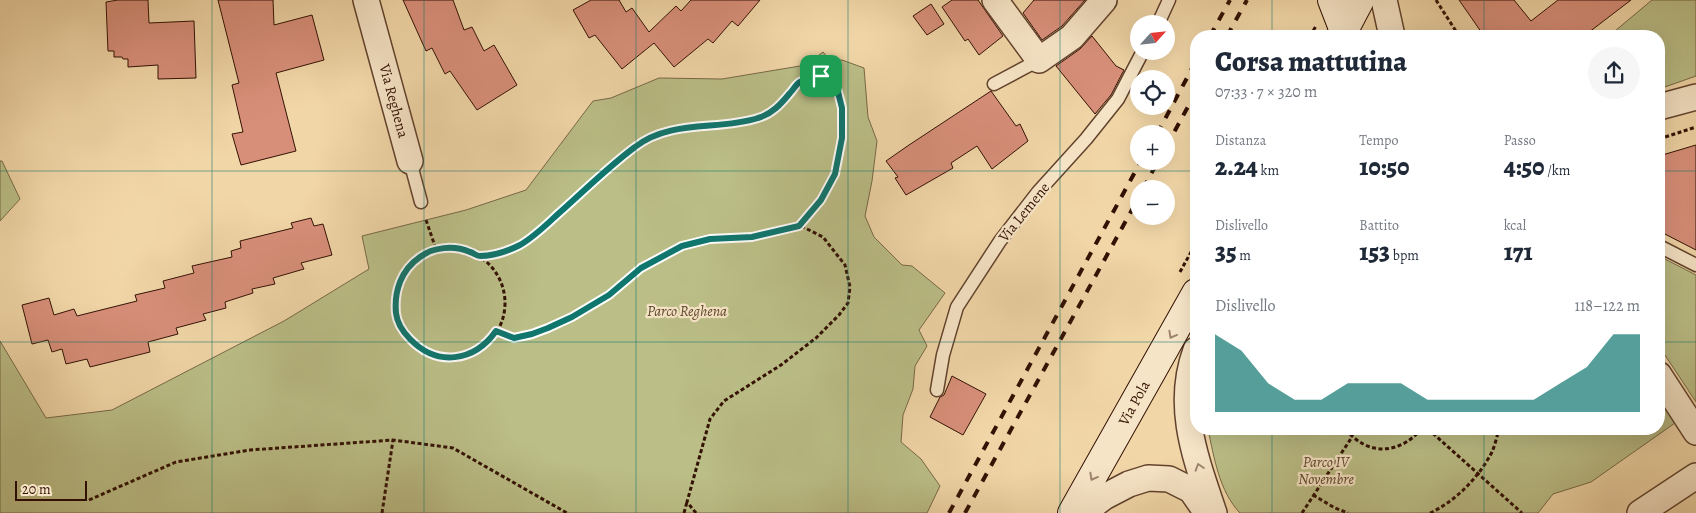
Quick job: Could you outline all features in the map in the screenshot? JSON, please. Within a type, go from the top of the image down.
[{"type":"main road","points":[[1332,0],[1341,30]]},
{"type":"main road","points":[[1344,30],[1360,0]]},
{"type":"main road","name":"Via Pola","points":[[1072,513],[1190,304]]},
{"type":"street","name":"Via Reghena","points":[[366,0],[410,161]]},
{"type":"street","points":[[995,0],[1039,60],[1072,37],[1104,0]]},
{"type":"street","points":[[1384,0],[1391,30]]},
{"type":"street","points":[[1190,382],[1188,419],[1190,431]]},
{"type":"street","points":[[1665,384],[1696,432]]},
{"type":"street","points":[[1191,435],[1193,449],[1214,513]]},
{"type":"street","points":[[1640,513],[1696,476]]},
{"type":"street","points":[[1082,513],[1104,496],[1129,484],[1148,478],[1169,479],[1191,490],[1207,513]]},
{"type":"lane","points":[[1162,15],[1169,0]]},
{"type":"lane","points":[[994,84],[1039,60]]},
{"type":"lane","name":"Via Lemene","points":[[937,390],[943,355],[957,307],[1006,234],[1038,192],[1086,139],[1118,99],[1138,60]]},
{"type":"lane","name":"Via Reghena","points":[[410,161],[421,202]]},
{"type":"lane","points":[[1665,249],[1696,265]]},
{"type":"path","points":[[1436,0],[1455,30]]},
{"type":"path","points":[[478,256],[500,252],[521,244],[539,232],[636,146],[656,134],[683,128],[760,118],[779,107],[799,82],[821,76],[835,80],[842,108],[842,138],[835,174],[821,200],[799,226],[752,237],[710,239],[682,246],[641,268],[609,295],[572,317],[548,328],[514,338],[496,331]]},
{"type":"path","points":[[1665,136],[1696,127]]},
{"type":"path","points":[[426,220],[436,250]]},
{"type":"path","points":[[684,513],[710,419],[724,401],[781,365],[816,338],[839,316],[848,304],[850,287],[845,265],[823,237],[799,226]]},
{"type":"path","points":[[454,248],[478,256],[485,260],[496,274],[503,289],[505,308],[500,327],[488,342],[472,353],[454,358],[435,356],[418,347],[404,334],[396,316],[395,299],[399,282],[408,267],[421,256],[436,250],[454,248]]},
{"type":"path","points":[[1302,513],[1352,437],[1363,445],[1377,449],[1390,449],[1404,444],[1416,435]]},
{"type":"path","points":[[1435,435],[1522,513]]},
{"type":"path","points":[[1430,513],[1443,507],[1478,474],[1493,450],[1497,435]]},
{"type":"path","points":[[382,513],[393,440]]},
{"type":"path","points":[[88,500],[176,462],[250,450],[393,440],[453,448],[567,513]]},
{"type":"path","points":[[1313,495],[1348,513]]},
{"type":"path","points":[[687,502],[696,513]]},
{"type":"green space","points":[[1652,0],[1696,0],[1696,76],[1665,87],[1665,30],[1616,30]]},
{"type":"green space","name":"Parco Reghena","points":[[823,52],[831,61],[842,60],[864,68],[868,117],[877,141],[865,216],[874,237],[902,265],[912,266],[945,293],[919,330],[927,346],[915,366],[913,389],[903,415],[901,442],[921,459],[940,486],[927,513],[0,513],[0,341],[46,418],[112,410],[284,321],[369,269],[362,236],[466,210],[526,190],[593,101],[611,98],[659,78],[722,79],[806,65]]},
{"type":"green space","points":[[0,161],[2,161],[20,199],[0,221]]},
{"type":"green space","points":[[1665,259],[1696,275],[1696,402],[1665,355]]},
{"type":"green space","name":"Parco IV Novembre","points":[[1665,407],[1675,423],[1665,430]]},
{"type":"green space","name":"Parco IV Novembre","points":[[1209,435],[1658,435],[1591,482],[1553,494],[1538,513],[1240,513],[1227,495],[1215,462]]},
{"type":"building","points":[[148,0],[149,23],[194,21],[196,78],[158,79],[158,65],[128,67],[128,59],[114,57],[114,51],[108,51],[106,2]]},
{"type":"building","points":[[218,0],[273,0],[274,25],[312,15],[324,60],[276,73],[296,151],[241,165],[232,134],[243,132],[232,85],[239,83]]},
{"type":"building","points":[[403,0],[453,0],[464,30],[472,27],[484,51],[494,45],[517,85],[477,110],[450,71],[445,74],[432,48],[426,51]]},
{"type":"building","points":[[591,0],[619,0],[626,12],[632,8],[649,32],[676,6],[681,11],[691,0],[760,0],[738,26],[732,21],[713,43],[708,39],[674,67],[654,43],[622,69],[595,35],[589,38],[573,10]]},
{"type":"building","points":[[952,0],[978,0],[1003,36],[979,55],[968,39],[965,41],[942,7]]},
{"type":"building","points":[[1034,0],[1085,0],[1062,26],[1042,40],[1023,13]]},
{"type":"building","points":[[1459,0],[1514,0],[1531,21],[1558,0],[1631,0],[1592,30],[1480,30]]},
{"type":"building","points":[[931,4],[944,24],[927,35],[913,16]]},
{"type":"building","points":[[1092,36],[1116,66],[1124,70],[1111,95],[1095,114],[1056,66],[1080,49]]},
{"type":"building","points":[[991,91],[1016,126],[1020,124],[1028,141],[992,169],[977,146],[951,163],[953,168],[906,195],[895,178],[898,177],[886,161]]},
{"type":"building","points":[[1696,145],[1696,250],[1665,234],[1665,154]]},
{"type":"building","points":[[311,218],[314,226],[323,224],[332,255],[301,263],[304,269],[273,278],[275,284],[252,289],[253,293],[225,302],[226,308],[203,314],[206,320],[176,328],[178,334],[148,342],[150,352],[90,367],[87,359],[66,364],[62,349],[52,352],[48,340],[32,344],[22,305],[49,298],[54,315],[74,309],[77,316],[137,301],[135,295],[165,288],[163,281],[194,273],[192,266],[232,257],[231,251],[241,248],[240,241],[293,228],[291,223]]},
{"type":"building","points":[[952,376],[986,394],[963,435],[930,417],[940,397],[944,395]]},
{"type":"railway","points":[[1213,30],[1230,0]]},
{"type":"railway","points":[[1230,30],[1247,0]]},
{"type":"railway","points":[[1162,125],[1190,72]]},
{"type":"railway","points":[[1175,130],[1190,103]]},
{"type":"railway","points":[[949,513],[1136,170]]},
{"type":"railway","points":[[1148,180],[1153,170]]},
{"type":"railway","points":[[965,513],[1130,213]]},
{"type":"route","points":[[821,76],[835,80],[842,108],[842,138],[835,174],[821,200],[799,226],[752,237],[710,239],[682,246],[641,268],[609,295],[572,317],[532,334],[514,338],[496,331],[488,342],[472,353],[454,358],[435,356],[418,347],[404,334],[396,316],[395,299],[399,282],[408,267],[421,256],[436,250],[454,248],[478,256],[500,252],[521,244],[539,232],[636,146],[656,134],[683,128],[742,122],[760,118],[779,107],[799,82],[821,76]]}]
